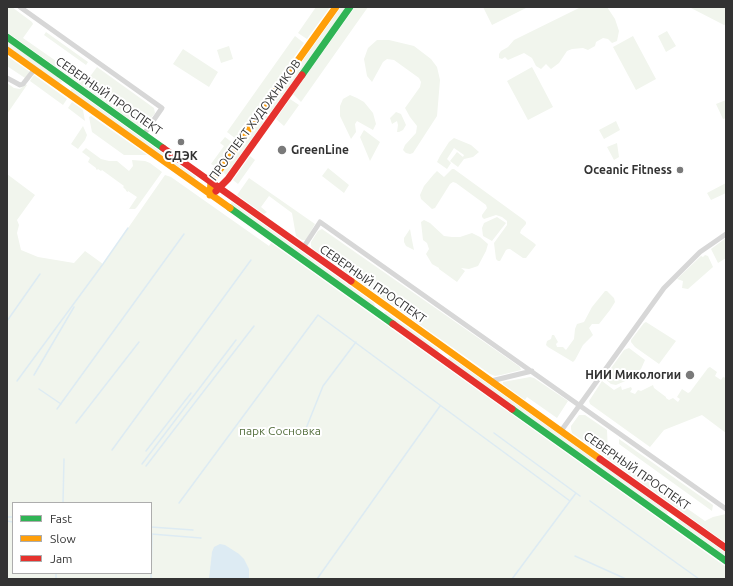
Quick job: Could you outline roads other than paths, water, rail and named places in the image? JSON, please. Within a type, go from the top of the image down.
[{"type":"main road","name":"ПРОСПЕКТ ХУДОЖНИКОВ","points":[[210,194],[211,182],[336,7]]},
{"type":"main road","name":"ПРОСПЕКТ ХУДОЖНИКОВ","points":[[210,194],[220,188],[232,173],[350,7]]},
{"type":"main road","name":"СЕВЕРНЫЙ ПРОСПЕКТ","points":[[7,37],[726,548]]},
{"type":"main road","name":"СЕВЕРНЫЙ ПРОСПЕКТ","points":[[7,50],[726,561]]},
{"type":"main road","points":[[374,310],[378,310],[380,307],[380,302]]},
{"type":"main road","points":[[443,360],[442,355],[449,351]]},
{"type":"main road","points":[[670,521],[676,512]]},
{"type":"street","points":[[20,7],[162,108],[144,134]]},
{"type":"street","points":[[7,78],[20,85],[23,84],[34,70]]},
{"type":"street","points":[[303,248],[320,222],[726,509]]},
{"type":"street","points":[[561,431],[664,288],[700,252],[726,234]]},
{"type":"street","points":[[491,381],[532,371]]},
{"type":"waterway","points":[[17,381],[128,228]]},
{"type":"waterway","points":[[57,409],[184,234]]},
{"type":"waterway","points":[[112,450],[251,260]]},
{"type":"waterway","points":[[7,321],[40,274]]},
{"type":"waterway","points":[[34,375],[74,307]]},
{"type":"waterway","points":[[179,503],[318,315],[570,501],[576,493]]},
{"type":"waterway","points":[[146,466],[254,326]]},
{"type":"waterway","points":[[142,464],[236,340]]},
{"type":"waterway","points":[[76,423],[139,342]]},
{"type":"waterway","points":[[305,431],[323,386],[356,342]]},
{"type":"waterway","points":[[39,389],[61,404]]},
{"type":"waterway","points":[[146,451],[191,393]]},
{"type":"waterway","points":[[317,579],[440,406]]},
{"type":"waterway","points":[[494,433],[580,496]]},
{"type":"waterway","points":[[63,502],[64,459]]},
{"type":"waterway","points":[[512,579],[570,501]]},
{"type":"waterway","points":[[590,501],[699,579]]},
{"type":"waterway","points":[[7,517],[12,517]]},
{"type":"waterway","points":[[7,521],[12,522]]},
{"type":"waterway","points":[[152,527],[193,530]]},
{"type":"waterway","points":[[152,534],[201,538]]},
{"type":"waterway","points":[[575,556],[626,579]]},
{"type":"waterway","points":[[56,574],[56,579]]},
{"type":"waterway","points":[[151,574],[151,579]]},
{"type":"place","name":"СДЭК","points":[[181,142]]},
{"type":"place","name":"GreenLine","points":[[282,150]]},
{"type":"place","name":"Oceanic Fitness","points":[[680,170]]},
{"type":"place","name":"НИИ Микологии","points":[[690,375]]},
{"type":"park label","name":"парк Сосновка","points":[[280,431]]}]
